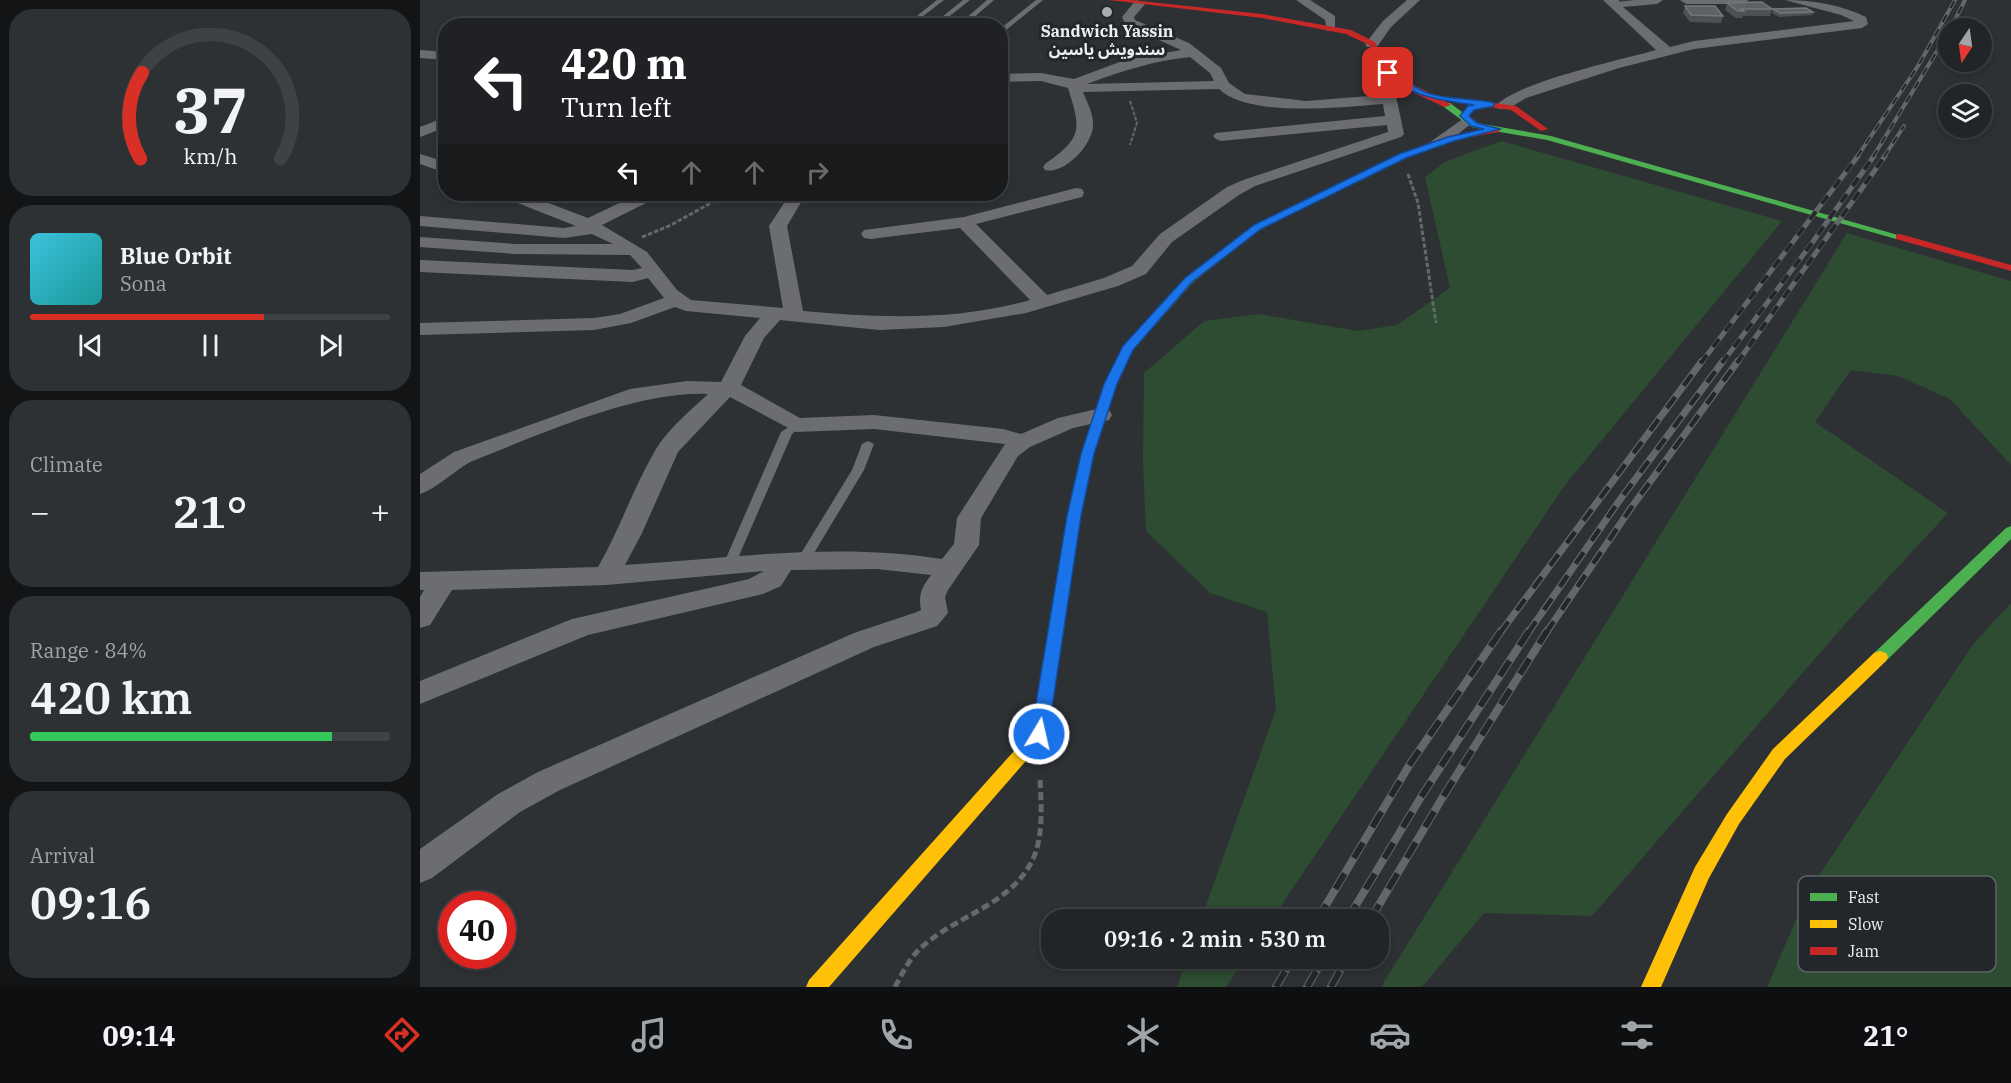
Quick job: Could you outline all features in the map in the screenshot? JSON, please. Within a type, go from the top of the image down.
[{"type":"street","points":[[1112,0],[1262,16],[1354,34],[1372,44],[1379,60],[1393,78],[1466,118],[1502,130],[1668,169],[2011,258]]},
{"type":"street","points":[[1302,0],[1331,20],[1331,28]]},
{"type":"street","points":[[1372,44],[1387,24],[1414,0]]},
{"type":"street","points":[[1611,2],[1657,0]]},
{"type":"street","points":[[1686,0],[1743,0]]},
{"type":"street","points":[[1438,142],[1466,118],[1471,108],[1497,105],[1540,89],[1668,51],[1720,40],[1838,29],[1862,24],[1862,20],[1845,12],[1791,0]]},
{"type":"street","points":[[1611,2],[1661,48],[1668,51]]},
{"type":"street","points":[[1140,3],[1130,12],[1128,17],[1130,22],[1194,53],[1216,71],[1223,85],[1237,96],[1254,100],[1315,105],[1389,99]]},
{"type":"street","points":[[1008,78],[1041,77],[1073,85],[1130,63],[1159,56],[1194,53]]},
{"type":"street","points":[[422,55],[438,56]]},
{"type":"street","points":[[420,330],[594,324],[624,318],[674,301],[702,307],[859,323],[910,323],[986,315],[1043,302],[1129,276],[1148,263],[1167,238],[1233,190],[1293,167],[1391,136],[1397,130],[1388,91],[1393,78]]},
{"type":"street","points":[[1008,91],[1073,85],[1121,88],[1223,85]]},
{"type":"street","points":[[1051,167],[1078,145],[1086,132],[1085,116],[1073,85]]},
{"type":"street","points":[[1427,96],[1497,105],[1522,112],[1528,121],[1562,136],[1668,169]]},
{"type":"street","points":[[1221,136],[1395,120]]},
{"type":"street","points":[[816,987],[1039,734],[1074,516],[1087,454],[1110,384],[1128,349],[1189,280],[1258,227],[1402,156],[1438,142],[1502,130],[1528,121]]},
{"type":"street","points":[[420,132],[438,124]]},
{"type":"street","points":[[420,159],[438,165]]},
{"type":"street","points":[[870,234],[964,222],[1076,193]]},
{"type":"street","points":[[528,201],[591,226],[630,247],[653,271],[674,301]]},
{"type":"street","points":[[420,221],[564,233],[591,226],[637,201]]},
{"type":"street","points":[[785,314],[778,226],[781,215],[795,201]]},
{"type":"street","points":[[964,222],[1043,302]]},
{"type":"street","points":[[1936,240],[2011,268]]},
{"type":"street","points":[[420,242],[527,249],[630,247]]},
{"type":"street","points":[[420,266],[633,276],[653,271]]},
{"type":"street","points":[[606,576],[630,534],[667,450],[682,430],[726,388],[740,370],[755,336],[785,314]]},
{"type":"street","points":[[420,486],[439,470],[462,457],[639,394],[687,387],[726,388],[746,395],[796,425],[874,422],[1003,436],[1022,442]]},
{"type":"street","points":[[420,868],[509,803],[549,781],[864,640],[927,619],[935,613],[932,597],[935,588],[966,546],[969,518],[1009,452],[1022,442],[1066,423],[1101,415]]},
{"type":"street","points":[[1651,987],[1702,873],[1733,819],[1779,754],[2011,531]]},
{"type":"street","points":[[420,618],[432,581],[606,576],[793,561],[883,560],[950,569]]},
{"type":"street","points":[[420,693],[582,626],[754,587],[772,580],[793,561]]},
{"type":"lane","points":[[920,16],[941,0]]},
{"type":"lane","points":[[944,18],[967,0]]},
{"type":"lane","points":[[970,18],[991,0]]},
{"type":"lane","points":[[1008,26],[1040,0]]},
{"type":"lane","points":[[729,565],[787,432],[796,425]]},
{"type":"lane","points":[[793,561],[858,470],[868,444]]},
{"type":"path","points":[[1121,88],[1136,114],[1137,123],[1130,145]]},
{"type":"path","points":[[1402,156],[1418,203],[1436,323]]},
{"type":"path","points":[[630,247],[714,201]]},
{"type":"path","points":[[895,987],[906,967],[928,940],[1013,887],[1033,858],[1041,806],[1039,734]]},
{"type":"green space","points":[[1501,141],[1782,221],[1565,485],[1279,909],[1205,909],[1276,710],[1267,612],[1210,593],[1146,531],[1143,462],[1144,373],[1204,321],[1259,314],[1358,331],[1397,325],[1450,288],[1425,177],[1445,162]]},
{"type":"green space","points":[[1847,233],[2011,281],[2011,465],[1950,399],[1898,376],[1851,370],[1815,422],[1948,513],[1845,624],[1592,916],[1484,913],[1422,987],[1381,987]]},
{"type":"green space","points":[[2011,603],[2011,987],[1767,987],[1798,915],[1798,972],[1996,972],[1996,876],[1819,876],[1974,643]]},
{"type":"green space","points":[[1183,969],[1238,969],[1226,987],[1177,987]]},
{"type":"building","points":[[1762,2],[1772,9],[1741,9],[1744,11],[1738,11],[1727,3]]},
{"type":"building","points":[[1685,6],[1715,6],[1723,16],[1691,15]]},
{"type":"building","points":[[1806,8],[1813,12],[1780,13],[1773,9]]},
{"type":"railway","points":[[1857,157],[1918,66],[1955,0]]},
{"type":"railway","points":[[1956,18],[1965,0]]},
{"type":"railway","points":[[1873,157],[1938,50]]},
{"type":"railway","points":[[1884,157],[1904,126]]},
{"type":"railway","points":[[1701,363],[1858,156]]},
{"type":"railway","points":[[1722,363],[1874,156]]},
{"type":"railway","points":[[1737,363],[1885,156]]},
{"type":"railway","points":[[1500,633],[1702,361]]},
{"type":"railway","points":[[1528,633],[1619,501],[1723,361]]},
{"type":"railway","points":[[1546,633],[1631,508],[1738,361]]},
{"type":"railway","points":[[1324,909],[1410,764],[1501,631]]},
{"type":"railway","points":[[1354,909],[1421,797],[1529,631]]},
{"type":"railway","points":[[1377,909],[1441,800],[1547,631]]},
{"type":"railway","points":[[1276,987],[1287,969]]},
{"type":"railway","points":[[1307,987],[1318,969]]},
{"type":"railway","points":[[1331,987],[1341,969]]},
{"type":"traffic: fast","points":[[1447,105],[1474,125],[1548,138],[1900,237]]},
{"type":"traffic: fast","points":[[1880,657],[2011,531]]},
{"type":"traffic: slow","points":[[1090,444],[1111,384],[1128,349],[1189,280],[1258,227],[1327,193]]},
{"type":"traffic: slow","points":[[1651,987],[1702,873],[1733,819],[1779,754],[1880,657]]},
{"type":"traffic: slow","points":[[816,987],[1039,734],[1043,709]]},
{"type":"traffic: jam","points":[[1112,0],[1262,16],[1348,32],[1372,44],[1379,60],[1393,78],[1447,105]]},
{"type":"traffic: jam","points":[[1442,98],[1513,108],[1544,129]]},
{"type":"traffic: jam","points":[[1327,193],[1402,156],[1451,138],[1496,130]]},
{"type":"traffic: jam","points":[[1900,237],[2011,268]]},
{"type":"traffic: jam","points":[[1043,709],[1074,516],[1090,444]]},
{"type":"place","name":"Sandwich Yassin سندويش ياسين","points":[[1107,12]]},
{"type":"route","points":[[1039,734],[1074,516],[1087,454],[1110,384],[1128,349],[1153,318],[1189,280],[1221,253],[1258,227],[1304,202],[1402,156],[1451,138],[1496,129],[1474,125],[1464,116],[1465,111],[1471,108],[1491,105],[1427,96],[1400,83],[1388,73]]}]
